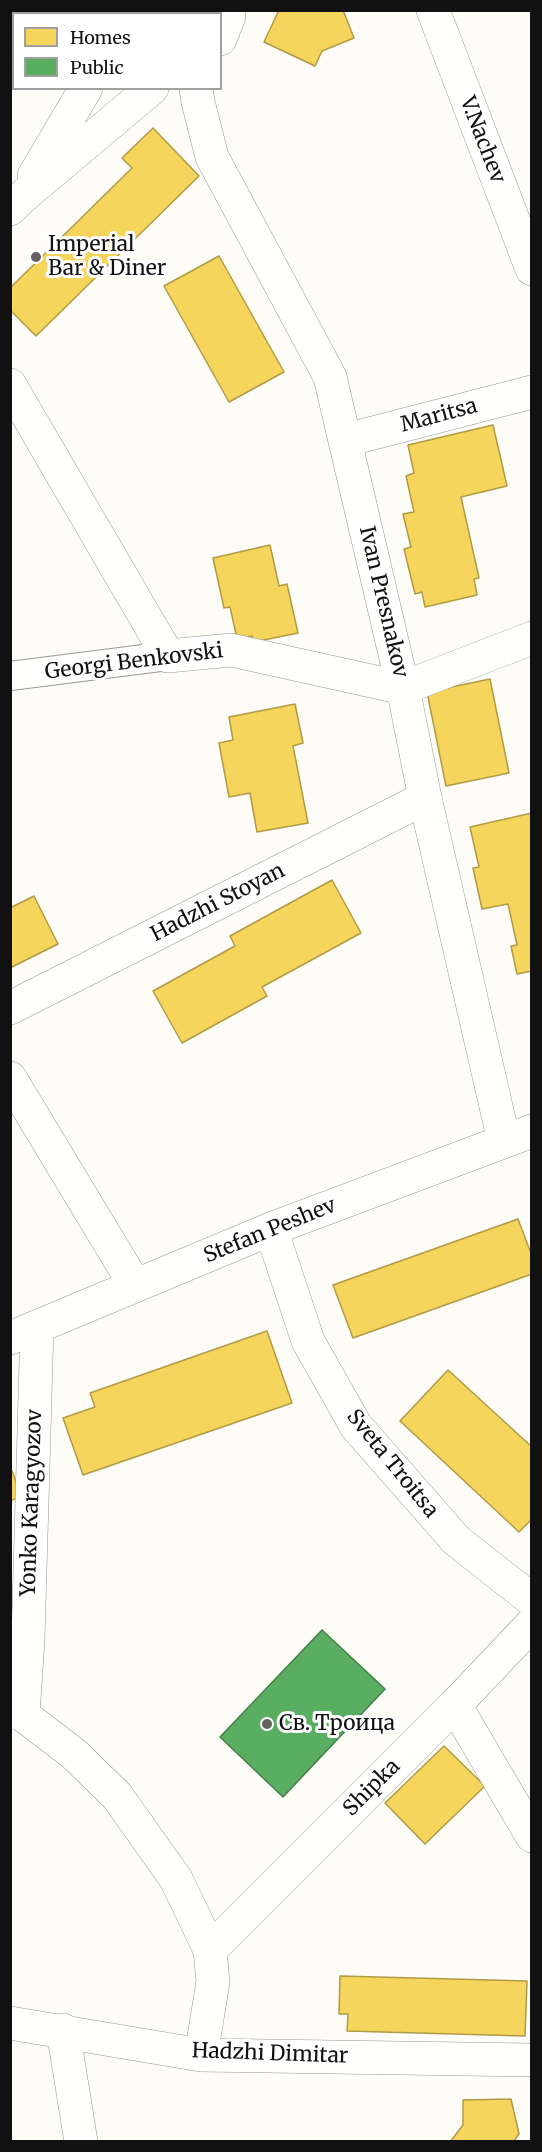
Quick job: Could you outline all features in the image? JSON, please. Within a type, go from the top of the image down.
[{"type":"street","points":[[222,34],[229,10]]},
{"type":"street","name":"V.Nachev","points":[[434,10],[531,269]]},
{"type":"street","points":[[16,204],[85,90]]},
{"type":"street","points":[[16,204],[150,90]]},
{"type":"street","name":"Ivan Presnakov","points":[[196,90],[212,157],[330,377],[403,687],[425,798],[518,1136]]},
{"type":"street","points":[[10,385],[168,656]]},
{"type":"street","name":"Maritsa","points":[[346,440],[531,392]]},
{"type":"street","points":[[403,687],[531,638]]},
{"type":"street","name":"Georgi Benkovski","points":[[10,676],[231,650],[403,687]]},
{"type":"street","name":"Hadzhi Stoyan","points":[[10,1008],[425,798]]},
{"type":"street","points":[[10,1078],[135,1285]]},
{"type":"street","name":"Stefan Peshev","points":[[24,1332],[271,1229],[518,1136]]},
{"type":"street","name":"Sveta Troitsa","points":[[271,1229],[308,1341],[356,1426],[456,1540],[531,1600]]},
{"type":"street","name":"Yonko Karagyozov","points":[[17,1712],[28,1640],[24,1332]]},
{"type":"street","name":"Shipka","points":[[210,1950],[455,1705],[531,1624]]},
{"type":"street","points":[[455,1705],[531,1836]]},
{"type":"street","points":[[17,1712],[74,1754],[117,1796],[176,1879],[210,1950],[213,1982],[201,2055]]},
{"type":"street","name":"Hadzhi Dimitar","points":[[10,2023],[201,2055],[531,2060]]},
{"type":"street","points":[[63,2031],[81,2142]]},
{"type":"building: Homes","points":[[279,10],[343,10],[354,38],[322,51],[315,66],[264,42]]},
{"type":"building: Homes","points":[[153,128],[199,176],[36,336],[10,310],[10,288],[132,168],[122,158]]},
{"type":"building: Homes","points":[[219,256],[284,372],[229,402],[164,286]]},
{"type":"building: Homes","points":[[493,425],[507,486],[461,497],[479,578],[474,579],[477,595],[425,607],[422,592],[415,594],[404,549],[411,547],[403,514],[414,512],[406,476],[414,473],[408,445]]},
{"type":"building: Homes","points":[[270,545],[279,586],[287,584],[298,633],[254,642],[252,636],[237,639],[230,607],[224,608],[213,558]]},
{"type":"building: Homes","points":[[490,679],[509,773],[446,786],[427,692]]},
{"type":"building: Homes","points":[[295,704],[303,743],[293,746],[308,823],[257,832],[250,793],[229,797],[219,743],[233,740],[229,717]]},
{"type":"building: Homes","points":[[532,813],[532,971],[517,974],[511,946],[517,945],[508,904],[482,909],[473,868],[479,867],[470,827]]},
{"type":"building: Homes","points":[[332,880],[361,933],[262,987],[267,996],[182,1043],[153,991],[235,946],[230,936]]},
{"type":"building: Homes","points":[[34,896],[58,944],[10,968],[10,908]]},
{"type":"building: Homes","points":[[518,1219],[532,1256],[532,1274],[353,1338],[333,1285]]},
{"type":"building: Homes","points":[[267,1331],[292,1403],[83,1475],[63,1418],[95,1407],[90,1393]]},
{"type":"building: Homes","points":[[448,1370],[532,1447],[532,1519],[519,1532],[400,1421]]},
{"type":"building: Homes","points":[[10,1466],[22,1496],[10,1501]]},
{"type":"building: Homes","points":[[444,1746],[485,1786],[425,1844],[385,1803]]},
{"type":"building: Homes","points":[[340,1976],[527,1981],[525,2036],[347,2031],[348,2014],[339,2014]]},
{"type":"building: Homes","points":[[511,2099],[519,2134],[513,2142],[450,2142],[463,2125],[463,2100]]},
{"type":"building: Public","points":[[322,1630],[385,1689],[283,1797],[220,1737]]},
{"type":"place","name":"Imperial Bar & Diner","points":[[36,257]]},
{"type":"place","name":"Св. Троица","points":[[267,1724]]}]
